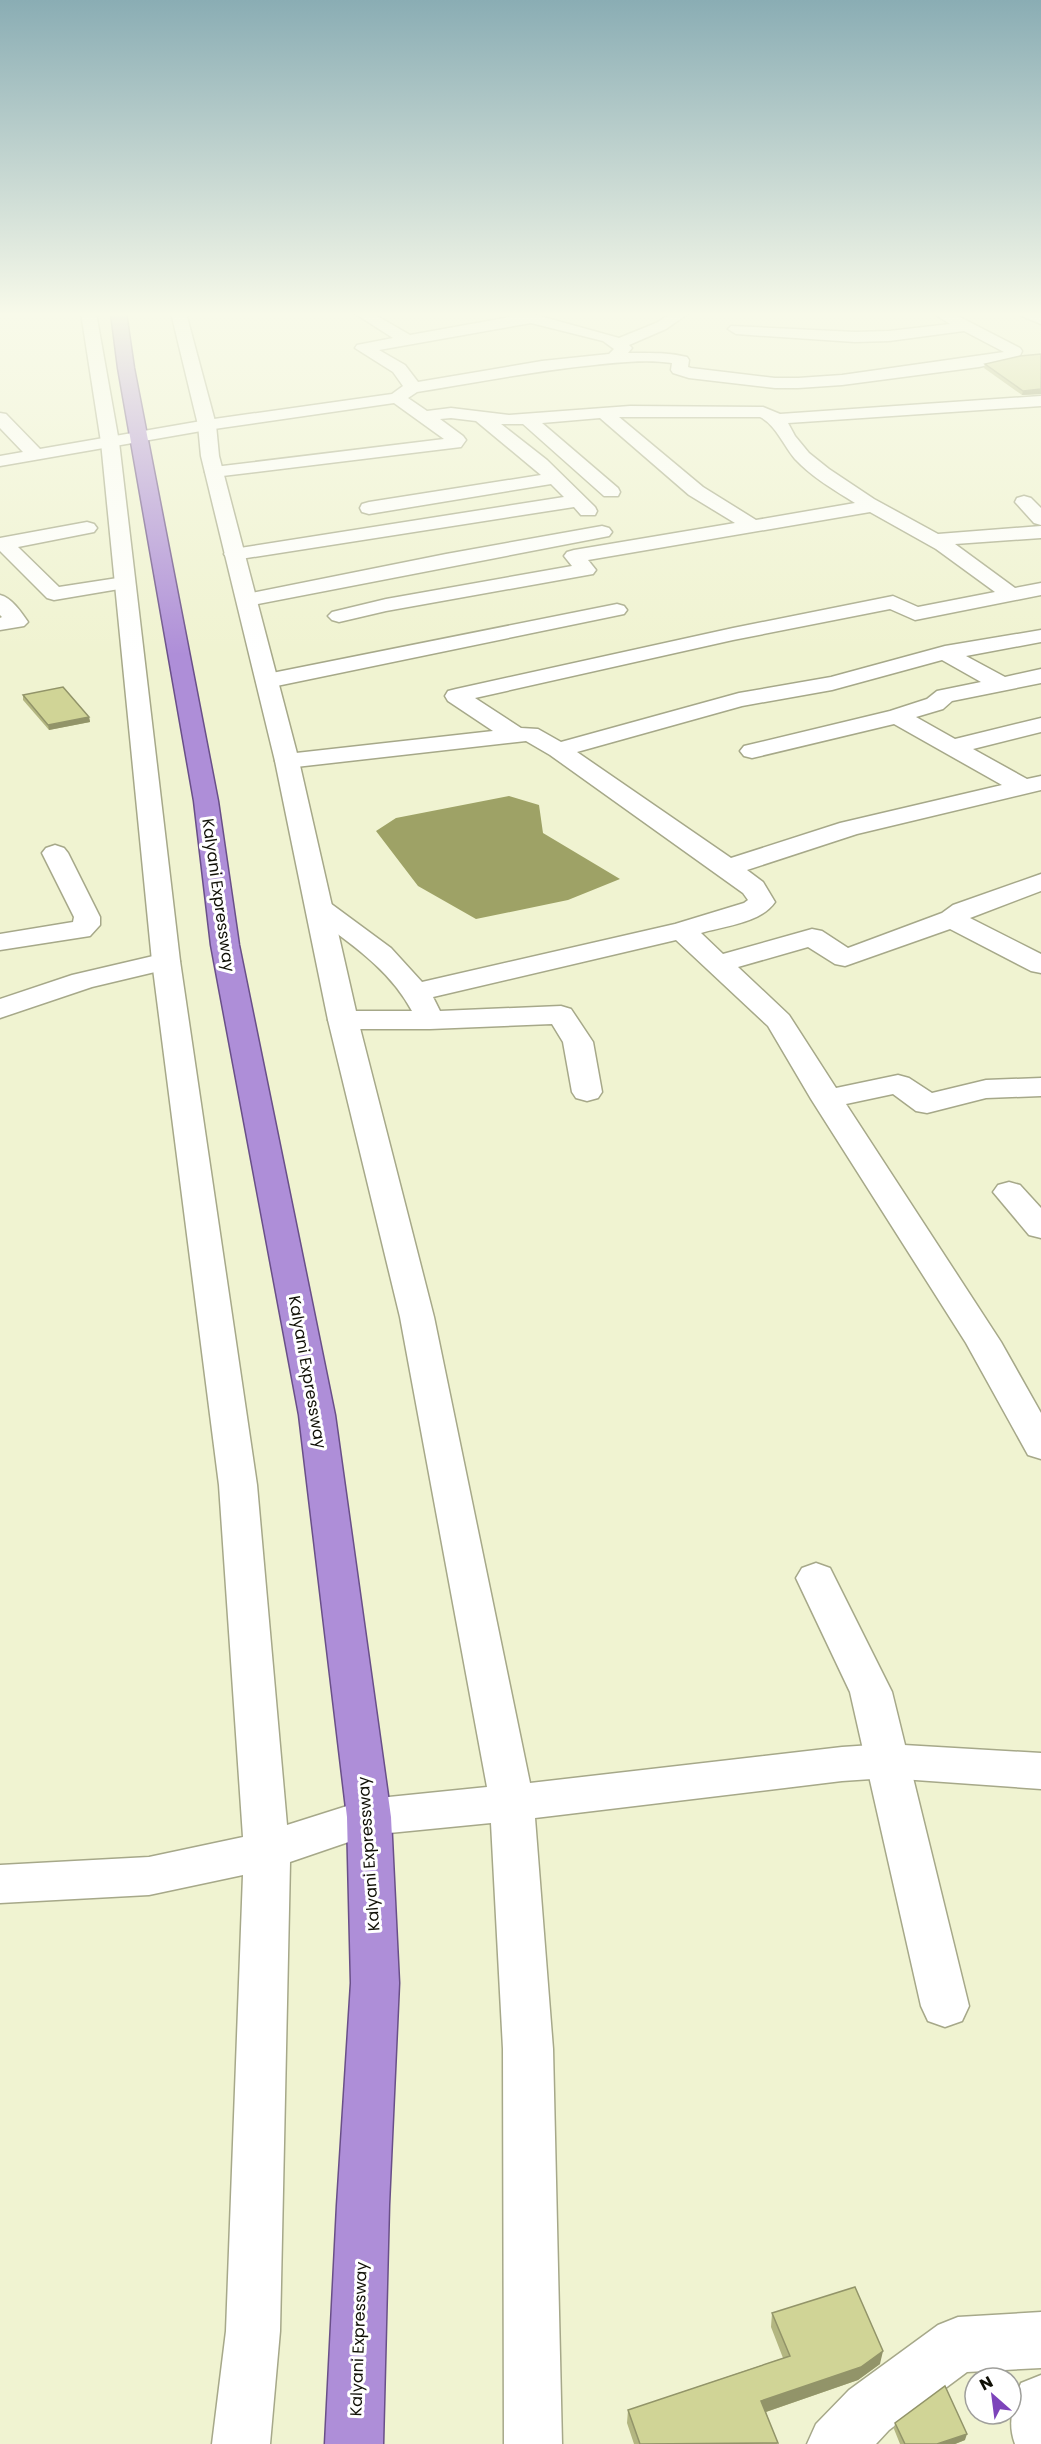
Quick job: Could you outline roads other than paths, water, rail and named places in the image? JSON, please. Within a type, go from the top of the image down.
[{"type":"highway","name":"Kalyani Expressway","points":[[123,427],[124,439],[206,801],[225,945],[317,1415],[369,1817],[375,1983],[363,2205],[354,2444]]},
{"type":"street","points":[[9,427],[37,456]]},
{"type":"street","points":[[121,427],[124,439],[124,583],[166,961],[238,1485],[267,1851],[253,2331],[241,2444]]},
{"type":"street","points":[[0,462],[195,427]]},
{"type":"street","points":[[207,427],[214,472],[287,761],[321,909],[343,1020],[417,1317],[512,1803],[528,2049],[533,2444]]},
{"type":"street","points":[[493,427],[554,478],[577,501],[635,547]]},
{"type":"street","points":[[536,427],[611,492]]},
{"type":"street","points":[[621,427],[696,491],[754,526]]},
{"type":"street","points":[[780,427],[783,435],[813,465],[845,489],[935,540],[973,565],[1011,595]]},
{"type":"street","points":[[214,472],[455,443],[457,440],[443,428],[360,438]]},
{"type":"street","points":[[369,508],[554,478]]},
{"type":"street","points":[[234,554],[577,501]]},
{"type":"street","points":[[1024,502],[1041,519]]},
{"type":"street","points":[[339,616],[386,605],[586,570],[574,556],[873,506]]},
{"type":"street","points":[[2,544],[87,528]]},
{"type":"street","points":[[248,600],[446,560],[613,530]]},
{"type":"street","points":[[935,540],[1041,532]]},
{"type":"street","points":[[2,544],[54,594],[124,583]]},
{"type":"street","points":[[516,735],[456,696],[733,634],[892,602],[915,614],[1041,589]]},
{"type":"street","points":[[0,601],[17,622],[0,624]]},
{"type":"street","points":[[267,681],[617,610]]},
{"type":"street","points":[[558,750],[740,700],[832,683],[945,653],[1041,636]]},
{"type":"street","points":[[945,653],[999,683]]},
{"type":"street","points":[[752,751],[897,716],[935,704],[945,696],[1041,676]]},
{"type":"street","points":[[897,716],[951,747],[1032,785]]},
{"type":"street","points":[[951,747],[1041,725]]},
{"type":"street","points":[[287,761],[530,734],[558,750],[728,868],[754,888],[762,902],[753,909],[682,930],[418,992]]},
{"type":"street","points":[[728,868],[849,828],[1032,785]]},
{"type":"street","points":[[0,942],[80,930],[86,925],[87,917],[55,853]]},
{"type":"street","points":[[718,964],[812,936],[845,958],[952,919],[962,910],[1041,882]]},
{"type":"street","points":[[321,909],[392,962],[418,992],[430,1020]]},
{"type":"street","points":[[952,919],[1041,965]]},
{"type":"street","points":[[682,930],[779,1021],[825,1099],[983,1342],[1038,1434]]},
{"type":"street","points":[[0,1009],[55,987],[105,973],[166,961]]},
{"type":"street","points":[[343,1020],[430,1020],[561,1015],[578,1042],[587,1092]]},
{"type":"street","points":[[825,1099],[898,1084],[927,1104],[986,1089],[1041,1087]]},
{"type":"street","points":[[1009,1192],[1041,1228]]},
{"type":"street","points":[[816,1578],[871,1692],[945,2006]]},
{"type":"street","points":[[0,1884],[149,1876],[267,1851],[369,1817],[512,1803],[842,1764],[887,1761],[1041,1771]]},
{"type":"street","points":[[836,2444],[869,2410],[958,2345],[1041,2340]]},
{"type":"street","points":[[1041,2403],[1039,2432],[1041,2437]]}]
